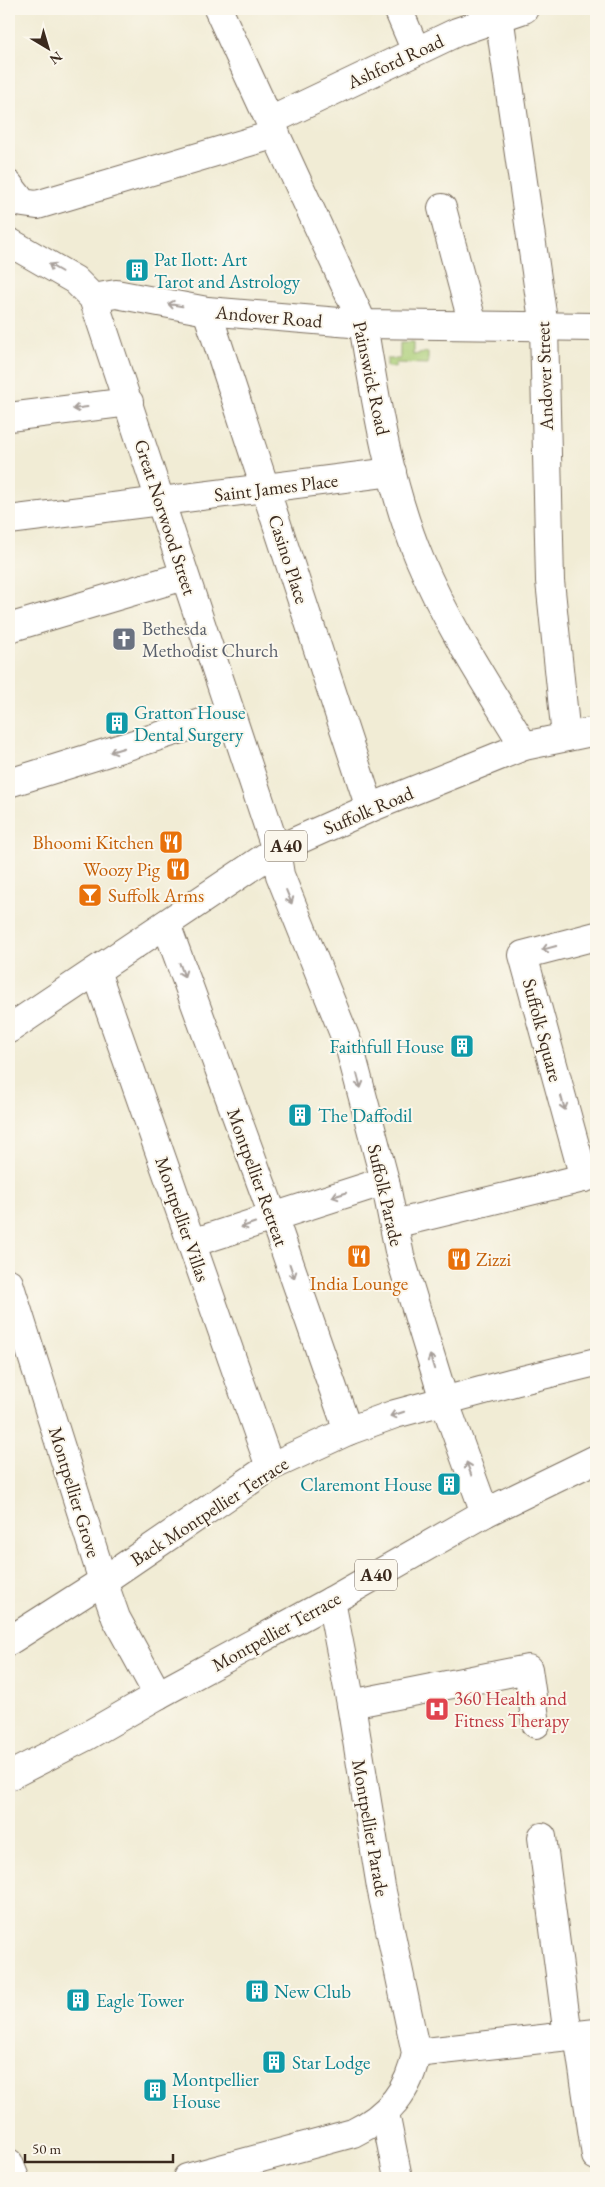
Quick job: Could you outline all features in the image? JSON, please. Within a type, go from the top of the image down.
[{"type":"main road","name":"Painswick Road","points":[[218,9],[363,324],[371,375],[398,500],[408,530],[433,590],[464,648],[524,746]]},
{"type":"main road","points":[[398,9],[416,51]]},
{"type":"main road","name":"Ashford Road","points":[[14,192],[27,204],[37,205],[273,127],[416,51],[512,13]]},
{"type":"main road","name":"Andover Street","points":[[512,13],[544,327],[550,580],[566,737]]},
{"type":"main road","points":[[442,208],[473,325]]},
{"type":"main road","points":[[9,242],[75,280],[93,298]]},
{"type":"main road","name":"Andover Road","points":[[93,298],[116,294],[207,311],[363,324],[596,327]]},
{"type":"main road","name":"Great Norwood Street","points":[[93,298],[276,850]]},
{"type":"main road","name":"Casino Place","points":[[207,311],[370,808]]},
{"type":"main road","points":[[9,416],[128,402]]},
{"type":"main road","name":"Saint James Place","points":[[9,520],[392,472]]},
{"type":"main road","points":[[9,628],[184,576]]},
{"type":"main road","points":[[9,783],[230,714]]},
{"type":"main road","name":"Suffolk Road","points":[[9,1029],[276,850],[370,808],[524,746],[596,730]]},
{"type":"main road","name":"Suffolk Parade","points":[[276,850],[280,875],[350,1049],[385,1181],[400,1256],[444,1400],[485,1513]]},
{"type":"main road","name":"Montpellier Retreat","points":[[166,924],[273,1216],[348,1431]]},
{"type":"main road","name":"Suffolk Square","points":[[394,1224],[590,1176],[523,955],[596,936]]},
{"type":"main road","name":"Montpellier Villas","points":[[96,971],[270,1467]]},
{"type":"main road","points":[[192,1243],[385,1181]]},
{"type":"main road","name":"Montpellier Grove","points":[[9,1282],[116,1618],[158,1695]]},
{"type":"main road","name":"Back Montpellier Terrace","points":[[9,1641],[103,1581],[270,1467],[348,1431],[444,1400],[596,1362]]},
{"type":"main road","name":"Montpellier Terrace","points":[[9,1776],[85,1737],[331,1601],[485,1513],[596,1459]]},
{"type":"main road","name":"Montpellier Parade","points":[[331,1601],[351,1704],[380,1886],[416,2053]]},
{"type":"main road","points":[[351,1704],[528,1669],[536,1724]]},
{"type":"main road","points":[[542,1838],[581,2035],[596,2156]]},
{"type":"main road","points":[[187,2178],[353,2133],[365,2128],[385,2112],[406,2085],[414,2069],[416,2053],[581,2035]]},
{"type":"main road","points":[[385,2112],[398,2178]]},
{"type":"main road","points":[[9,2163],[15,2178]]},
{"type":"green space","points":[[400,343],[413,343],[413,355],[428,352],[428,364],[396,363],[395,367],[387,367],[387,359],[400,359]]},
{"type":"place","name":"Pat Ilott: Art Tarot and Astrology","points":[[137,270]]},
{"type":"place","name":"Bethesda Methodist Church","points":[[124,639]]},
{"type":"place","name":"Gratton House Dental Surgery","points":[[117,723]]},
{"type":"place","name":"Bhoomi Kitchen","points":[[171,842]]},
{"type":"place","name":"Woozy Pig","points":[[178,869]]},
{"type":"place","name":"Suffolk Arms","points":[[90,895]]},
{"type":"place","name":"Faithfull House","points":[[462,1046]]},
{"type":"place","name":"The Daffodil","points":[[300,1115]]},
{"type":"place","name":"India Lounge","points":[[359,1256]]},
{"type":"place","name":"Zizzi","points":[[459,1259]]},
{"type":"place","name":"Claremont House","points":[[449,1484]]},
{"type":"place","name":"360 Health and Fitness Therapy","points":[[437,1709]]},
{"type":"place","name":"New Club","points":[[257,1991]]},
{"type":"place","name":"Eagle Tower","points":[[78,2000]]},
{"type":"place","name":"Star Lodge","points":[[274,2062]]},
{"type":"place","name":"Montpellier House","points":[[155,2090]]}]
